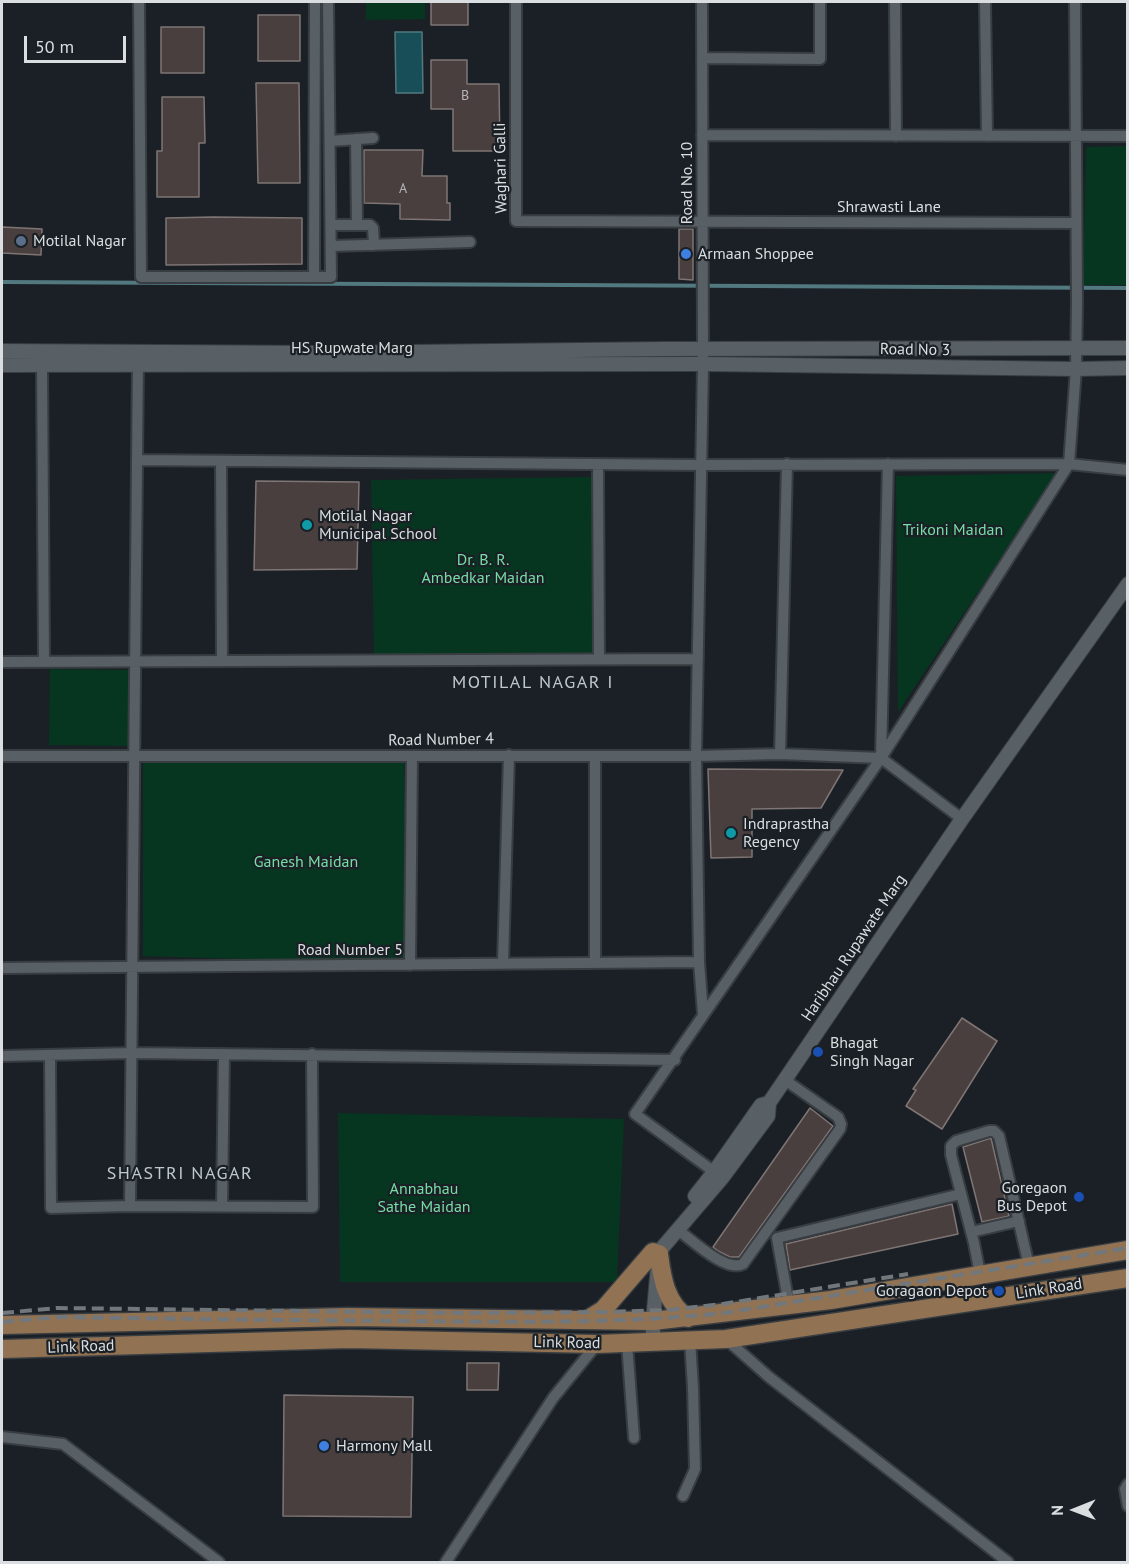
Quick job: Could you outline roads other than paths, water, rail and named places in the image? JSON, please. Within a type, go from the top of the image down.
[{"type":"main road","name":"Link Road","points":[[2,1325],[348,1317],[649,1321],[831,1300],[1128,1250]]},
{"type":"main road","points":[[656,1253],[662,1279],[674,1306],[688,1318]]},
{"type":"main road","points":[[587,1320],[603,1310],[656,1253]]},
{"type":"main road","points":[[983,1273],[991,1298]]},
{"type":"main road","name":"Link Road","points":[[2,1349],[349,1340],[597,1344],[726,1338],[1128,1278]]},
{"type":"main road","points":[[831,1300],[833,1322]]},
{"type":"street","points":[[139,2],[141,277],[331,277],[328,2]]},
{"type":"street","points":[[314,277],[315,2]]},
{"type":"street","name":"Waghari Galli","points":[[516,2],[516,220],[702,222]]},
{"type":"street","name":"Road No. 10","points":[[702,2],[703,364],[696,756],[699,962],[703,1014]]},
{"type":"street","points":[[702,58],[820,58],[820,2]]},
{"type":"street","points":[[895,2],[896,136]]},
{"type":"street","points":[[985,2],[987,136]]},
{"type":"street","points":[[634,1438],[641,1343],[649,1321],[657,1243],[718,1175],[635,1114],[675,1060],[703,1014],[881,758],[1069,464],[1076,369],[1077,302],[1075,2]]},
{"type":"street","points":[[315,85],[329,84]]},
{"type":"street","points":[[702,135],[1128,136]]},
{"type":"street","points":[[330,141],[373,138]]},
{"type":"street","points":[[356,139],[357,224]]},
{"type":"street","points":[[314,201],[331,201]]},
{"type":"street","name":"Shrawasti Lane","points":[[702,222],[1075,223]]},
{"type":"street","points":[[331,225],[370,225],[373,228],[374,245]]},
{"type":"street","points":[[331,246],[470,242]]},
{"type":"street","points":[[594,357],[703,349],[1128,348]]},
{"type":"street","points":[[2,351],[24,358],[138,359],[130,1206]]},
{"type":"street","name":"HS Rupwate Marg","points":[[2,365],[24,358],[42,365],[138,359],[594,357],[703,364]]},
{"type":"street","name":"Road No 3","points":[[703,364],[1128,368]]},
{"type":"street","points":[[42,365],[44,662]]},
{"type":"street","points":[[138,460],[701,465],[1069,464],[1128,470]]},
{"type":"street","points":[[221,461],[222,661]]},
{"type":"street","points":[[598,464],[599,659]]},
{"type":"street","points":[[780,754],[788,464]]},
{"type":"street","points":[[881,758],[888,464]]},
{"type":"street","name":"Haribhau Rupawate Marg","points":[[656,1253],[678,1230],[718,1175],[768,1116],[769,1103],[962,819],[1128,584]]},
{"type":"street","points":[[2,662],[698,659]]},
{"type":"street","name":"Road Number 4","points":[[2,756],[780,754],[881,758]]},
{"type":"street","points":[[503,963],[509,755]]},
{"type":"street","points":[[410,965],[412,756]]},
{"type":"street","points":[[595,756],[595,963]]},
{"type":"street","points":[[881,758],[962,819]]},
{"type":"street","name":"Road Number 5","points":[[2,968],[699,962]]},
{"type":"street","points":[[2,1056],[132,1053],[312,1054],[675,1060]]},
{"type":"street","points":[[50,1054],[51,1208],[313,1207],[312,1054]]},
{"type":"street","points":[[222,1206],[224,1054]]},
{"type":"street","points":[[678,1230],[725,1264],[738,1266],[746,1260],[768,1230],[840,1129],[841,1124],[838,1117],[785,1080]]},
{"type":"street","points":[[983,1273],[951,1155],[951,1146],[956,1141],[989,1131],[994,1131],[999,1136],[1029,1266]]},
{"type":"street","points":[[777,1238],[961,1194]]},
{"type":"street","points":[[971,1232],[1019,1221]]},
{"type":"street","points":[[768,1230],[777,1238],[789,1305]]},
{"type":"street","points":[[726,1338],[769,1377],[1008,1563]]},
{"type":"street","points":[[683,1496],[695,1469],[690,1340]]},
{"type":"street","points":[[446,1563],[553,1398],[597,1344]]},
{"type":"street","points":[[2,1437],[63,1444],[219,1563]]},
{"type":"street","points":[[1128,1484],[1125,1489],[1128,1506]]},
{"type":"water","points":[[395,32],[422,32],[423,93],[396,93]]},
{"type":"waterway","points":[[2,282],[1128,288]]},
{"type":"railway","points":[[2,1322],[57,1317],[523,1322],[684,1317],[724,1313],[1128,1248]]},
{"type":"railway","points":[[2,1313],[57,1308],[462,1313],[668,1310],[723,1304],[908,1274]]},
{"type":"place","name":"Motilal Nagar","points":[[21,241]]},
{"type":"place","name":"Armaan Shoppee","points":[[686,254]]},
{"type":"place","name":"Motilal Nagar Municipal School","points":[[307,525]]},
{"type":"place","name":"Indraprastha Regency","points":[[731,833]]},
{"type":"place","name":"Bhagat Singh Nagar","points":[[818,1052]]},
{"type":"place","name":"Goregaon Bus Depot","points":[[1079,1197]]},
{"type":"place","name":"Goragaon Depot","points":[[999,1291]]},
{"type":"place","name":"Harmony Mall","points":[[324,1446]]},
{"type":"district","name":"MOTILAL NAGAR I","points":[[533,683]]},
{"type":"district","name":"SHASTRI NAGAR","points":[[180,1174]]},
{"type":"park label","name":"Trikoni Maidan","points":[[953,530]]},
{"type":"park label","name":"Dr. B. R. Ambedkar Maidan","points":[[483,569]]},
{"type":"park label","name":"Ganesh Maidan","points":[[306,862]]},
{"type":"park label","name":"Annabhau Sathe Maidan","points":[[424,1198]]}]
